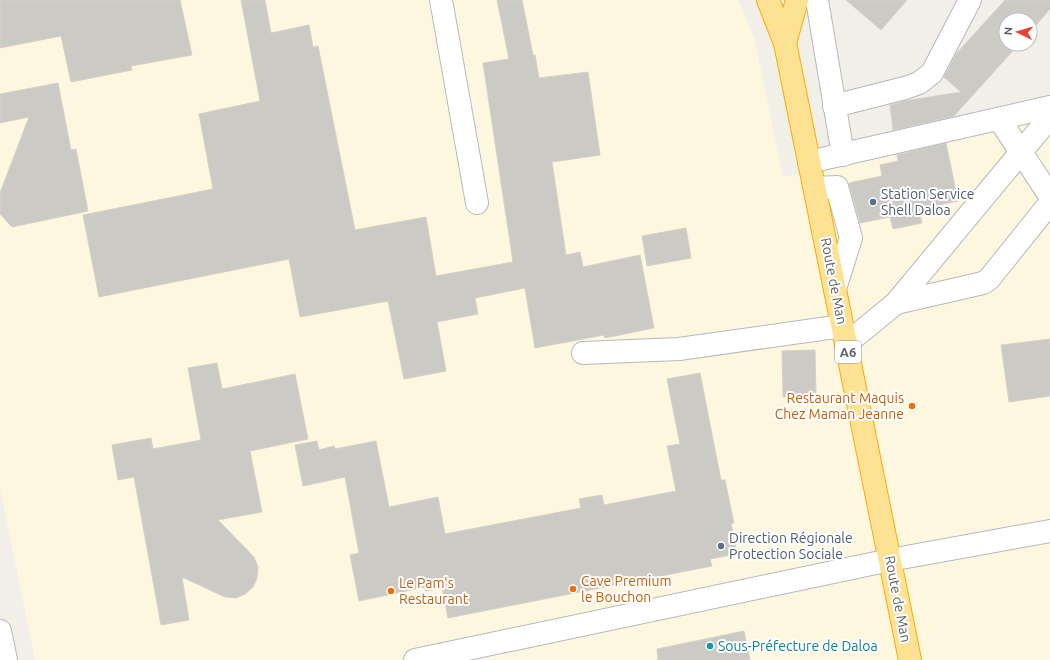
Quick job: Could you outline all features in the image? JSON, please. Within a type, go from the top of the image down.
[{"type":"highway","name":"A6","points":[[768,0],[785,43]]},
{"type":"highway","name":"A6","points":[[785,43],[798,0]]},
{"type":"highway","name":"Route de Man","points":[[785,43],[910,660]]},
{"type":"street","points":[[441,0],[477,203]]},
{"type":"street","points":[[817,0],[843,155]]},
{"type":"street","points":[[834,106],[905,88],[919,82],[932,73],[970,0]]},
{"type":"street","points":[[810,162],[1050,107]]},
{"type":"street","points":[[896,303],[1050,118]]},
{"type":"street","points":[[1000,119],[1050,196]]},
{"type":"street","points":[[583,353],[679,349],[844,335],[896,303],[983,283],[989,279],[1050,203]]},
{"type":"street","points":[[415,660],[890,560],[1050,531]]},
{"type":"street","points":[[0,631],[6,660]]},
{"type":"shaded area","points":[[0,0],[738,0],[754,37],[783,177],[1050,115],[1050,660],[35,660],[0,487]]},
{"type":"building","points":[[0,0],[180,0],[192,55],[131,66],[132,70],[71,82],[61,36],[0,48]]},
{"type":"building","points":[[241,0],[265,0],[271,33],[309,25],[313,47],[318,46],[355,230],[426,217],[436,276],[513,262],[483,63],[509,59],[497,0],[522,0],[539,78],[588,72],[600,155],[552,162],[566,255],[580,252],[583,267],[640,255],[654,328],[605,338],[604,335],[535,348],[525,288],[475,298],[478,314],[437,322],[446,371],[404,379],[388,301],[300,317],[289,259],[99,297],[83,215],[213,189],[199,114],[260,101]]},
{"type":"building","points":[[846,0],[907,0],[881,30]]},
{"type":"building","points":[[1005,0],[1050,0],[1050,9],[1038,23],[1038,12],[998,12],[998,52],[1012,52],[954,116],[893,130],[890,105],[905,101],[961,92],[944,77],[956,54]]},
{"type":"building","points":[[58,83],[71,150],[76,149],[88,211],[12,227],[0,214],[0,193],[29,117],[0,123],[0,94]]},
{"type":"building","points":[[946,143],[958,201],[919,209],[922,223],[893,229],[890,217],[860,223],[849,183],[882,176],[880,165],[898,161],[897,155]]},
{"type":"building","points":[[686,228],[691,258],[647,266],[642,236]]},
{"type":"building","points":[[1050,339],[1050,396],[1009,402],[1001,345]]},
{"type":"building","points":[[815,350],[816,397],[783,397],[782,351]]},
{"type":"building","points":[[217,363],[222,389],[295,374],[308,439],[250,451],[262,512],[218,520],[254,557],[258,567],[257,578],[253,587],[245,594],[236,598],[225,597],[182,577],[189,620],[161,625],[134,477],[118,480],[112,445],[151,438],[153,449],[201,440],[188,368]]},
{"type":"building","points":[[700,373],[721,480],[725,480],[734,523],[731,524],[737,554],[710,559],[712,566],[448,618],[442,588],[426,591],[425,587],[359,601],[350,555],[359,553],[345,477],[303,486],[295,445],[317,441],[319,450],[334,446],[335,449],[376,441],[389,507],[438,497],[445,534],[581,508],[579,499],[602,495],[604,505],[676,491],[667,446],[680,444],[667,379]]},
{"type":"building","name":"Sous-Préfecture de Daloa","points":[[744,631],[750,660],[658,660],[657,649]]},
{"type":"place","name":"Station Service Shell Daloa","points":[[873,202]]},
{"type":"place","name":"Restaurant Maquis Chez Maman Jeanne","points":[[912,406]]},
{"type":"place","name":"Direction Régionale Protection Sociale","points":[[721,546]]},
{"type":"place","name":"Cave Premium le Bouchon","points":[[573,589]]},
{"type":"place","name":"Le Pam's Restaurant","points":[[391,591]]},
{"type":"place","name":"Sous-Préfecture de Daloa","points":[[710,646]]}]
